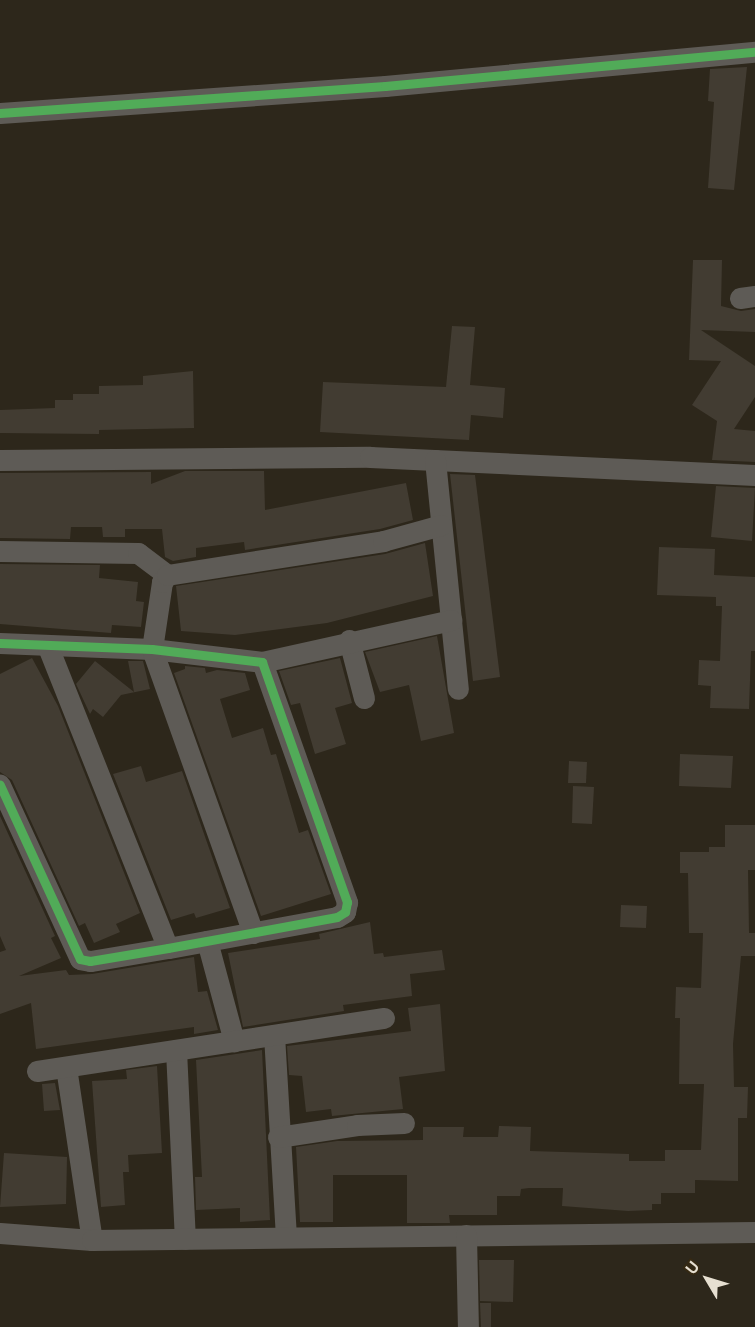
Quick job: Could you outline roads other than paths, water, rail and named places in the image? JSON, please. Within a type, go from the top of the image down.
[{"type":"street","points":[[0,113],[385,86],[755,52]]},
{"type":"street","points":[[0,460],[370,456],[755,475]]},
{"type":"street","points":[[435,460],[458,688]]},
{"type":"street","points":[[253,933],[152,649],[162,582],[167,575],[383,541],[441,525]]},
{"type":"street","points":[[0,551],[138,553],[167,575]]},
{"type":"street","points":[[0,644],[152,649],[262,662],[349,640],[451,620]]},
{"type":"street","points":[[349,640],[364,698]]},
{"type":"street","points":[[48,647],[168,948]]},
{"type":"street","points":[[0,785],[80,959],[90,961],[337,917],[345,912],[347,902],[262,662]]},
{"type":"street","points":[[207,941],[234,1041]]},
{"type":"street","points":[[37,1071],[384,1018]]},
{"type":"street","points":[[274,1035],[278,1137],[286,1237]]},
{"type":"street","points":[[176,1050],[185,1239]]},
{"type":"street","points":[[66,1067],[92,1240]]},
{"type":"street","points":[[278,1137],[357,1125],[404,1123]]},
{"type":"street","points":[[0,1233],[92,1240],[755,1232]]},
{"type":"street","points":[[466,1235],[468,1327]]}]
